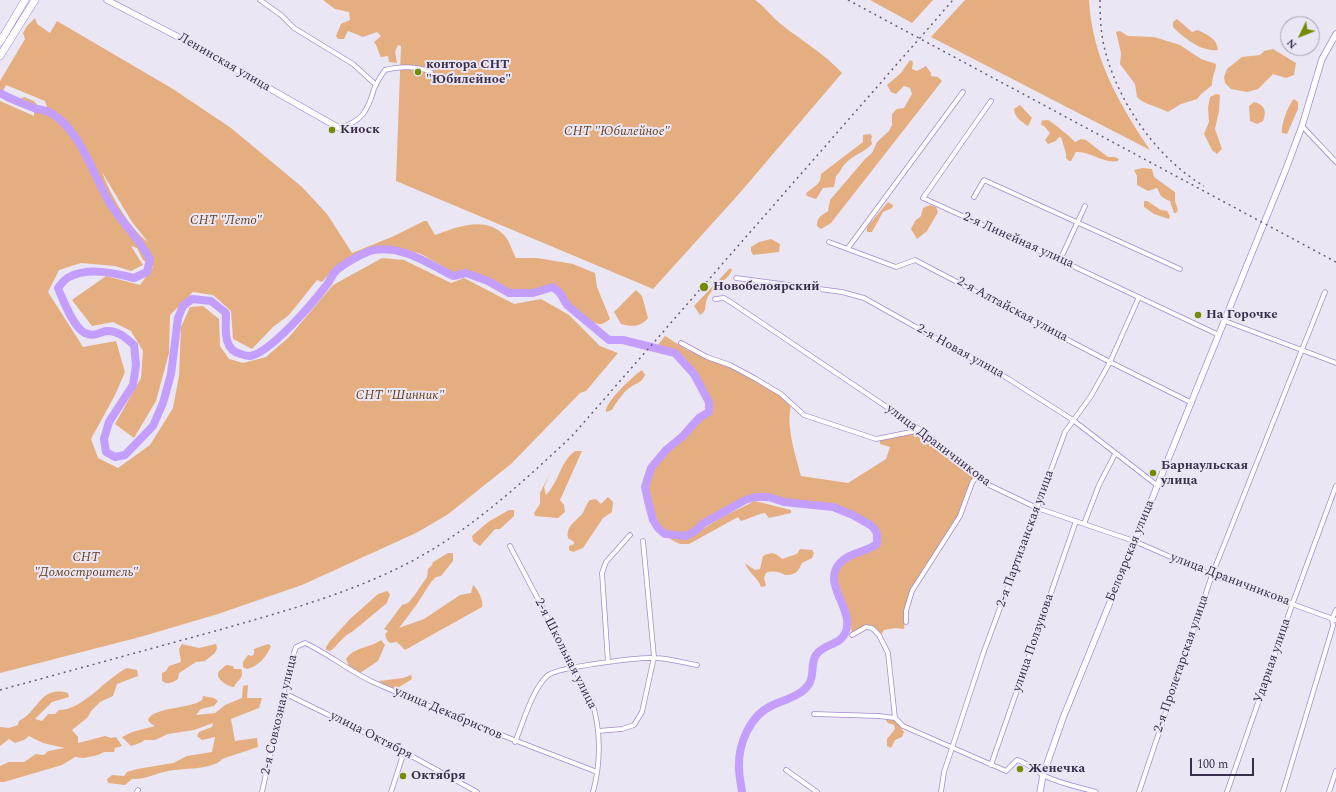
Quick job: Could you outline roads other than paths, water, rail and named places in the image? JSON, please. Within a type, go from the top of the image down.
[{"type":"highway","points":[[0,42],[25,0]]},
{"type":"highway","points":[[0,56],[35,0]]},
{"type":"street","name":"Ленинская улица","points":[[107,0],[180,38],[339,128]]},
{"type":"street","points":[[260,0],[281,15],[294,28],[353,64],[376,85]]},
{"type":"street","name":"Белоярская улица","points":[[1040,792],[1042,775],[1134,542],[1192,403],[1302,126],[1322,59],[1336,34]]},
{"type":"street","points":[[339,128],[353,123],[367,111],[376,85],[385,70],[395,67],[425,69],[431,72]]},
{"type":"street","points":[[848,248],[963,92]]},
{"type":"street","name":"2-я Линейная улица","points":[[991,101],[923,198],[1060,260],[1219,335]]},
{"type":"street","points":[[1302,126],[1336,162]]},
{"type":"street","name":"2-я Линейная улица","points":[[974,197],[984,180],[1180,269]]},
{"type":"street","points":[[1060,260],[1085,206]]},
{"type":"street","name":"2-я Алтайская улица","points":[[829,242],[896,267],[915,260],[1192,403]]},
{"type":"street","name":"2-я Новая улица","points":[[736,278],[842,292],[864,298],[1008,378],[1073,420],[1158,486]]},
{"type":"street","name":"2-я Пролетарская улица","points":[[1139,792],[1212,574],[1325,292]]},
{"type":"street","name":"2-я Партизанская улица","points":[[941,792],[952,748],[983,654],[1065,432],[1091,396],[1110,362],[1138,297]]},
{"type":"street","name":"улица Драничникова","points":[[715,299],[724,298],[921,430],[952,454],[976,477],[1037,508],[1134,542],[1212,574],[1334,620]]},
{"type":"street","points":[[1225,321],[1336,363]]},
{"type":"street","points":[[681,343],[707,357],[730,365],[756,379],[781,394],[804,415],[876,439],[921,430]]},
{"type":"street","points":[[1084,524],[1099,485],[1115,454]]},
{"type":"street","points":[[906,622],[906,611],[912,591],[960,516],[972,483],[976,477]]},
{"type":"street","name":"Ударная улица","points":[[1228,792],[1292,605],[1336,486]]},
{"type":"street","name":"улица Ползунова","points":[[991,765],[1076,521]]},
{"type":"street","points":[[608,662],[602,572],[606,562],[630,535]]},
{"type":"street","points":[[598,731],[622,729],[634,725],[642,712],[654,658],[643,541]]},
{"type":"street","name":"2-я Школьная улица","points":[[510,546],[592,702],[598,720],[597,772],[593,792]]},
{"type":"street","points":[[1283,792],[1333,626],[1336,610]]},
{"type":"street","points":[[852,635],[866,627],[872,628],[879,635],[888,654],[895,718],[903,726],[991,765],[1006,770],[1017,760],[1030,765],[1042,775],[1057,782],[1096,792]]},
{"type":"street","name":"2-я Совхозная улица","points":[[262,792],[294,653],[299,645],[305,643]]},
{"type":"street","name":"улица Декабристов","points":[[305,643],[316,648],[349,671],[515,742],[597,772]]},
{"type":"street","points":[[515,742],[540,684],[548,674],[608,662],[654,658],[697,666]]},
{"type":"street","name":"улица Октября","points":[[284,693],[404,752],[477,792]]},
{"type":"street","points":[[814,714],[895,718]]},
{"type":"street","points":[[391,792],[404,752]]},
{"type":"street","points":[[786,770],[817,792]]},
{"type":"street","points":[[1329,792],[1336,771]]},
{"type":"waterway","points":[[0,93],[23,104],[49,112],[70,130],[85,153],[109,202],[141,244],[150,259],[147,272],[134,278],[102,272],[85,272],[69,277],[58,288],[69,313],[76,325],[81,330],[91,335],[106,331],[114,332],[122,335],[134,345],[136,365],[133,385],[109,422],[104,439],[106,452],[115,457],[125,455],[153,426],[163,403],[171,374],[178,318],[183,306],[192,299],[211,301],[226,313],[226,337],[228,343],[235,352],[250,356],[258,353],[268,346],[290,327],[319,295],[338,269],[365,253],[374,250],[395,250],[425,261],[453,276],[466,273],[488,281],[509,293],[533,293],[553,287],[560,293],[567,305],[609,340],[623,340],[675,353],[694,374],[709,402],[709,412],[699,418],[683,436],[666,450],[651,468],[645,487],[653,520],[658,528],[665,534],[686,536],[695,531],[704,523],[745,500],[756,497],[769,497],[784,502],[833,507],[853,515],[872,526],[877,533],[877,544],[844,559],[835,571],[834,579],[836,588],[846,614],[847,622],[844,636],[819,651],[814,658],[811,680],[802,692],[773,705],[765,710],[752,723],[743,740],[739,759],[739,774],[742,792]]},
{"type":"railway","points":[[848,0],[1336,262]]},
{"type":"railway","points":[[0,690],[269,616],[342,592],[391,572],[457,534],[516,487],[572,436],[953,0]]},
{"type":"railway","points":[[1100,0],[1101,27],[1106,54],[1112,73],[1131,111],[1156,146],[1187,175],[1204,186]]},
{"type":"place","name":"контора СНТ \"Юбилейное\"","points":[[418,72]]},
{"type":"place","name":"Киоск","points":[[332,130]]},
{"type":"place","name":"Новобелоярский","points":[[704,287]]},
{"type":"place","name":"На Горочке","points":[[1198,315]]},
{"type":"place","name":"Барнаульская улица","points":[[1153,473]]},
{"type":"place","name":"Женечка","points":[[1020,769]]},
{"type":"place","name":"Октября","points":[[403,776]]},
{"type":"park label","name":"СНТ \"Юбилейное\"","points":[[617,132]]},
{"type":"park label","name":"СНТ \"Лето\"","points":[[226,221]]},
{"type":"park label","name":"СНТ \"Шинник\"","points":[[400,396]]},
{"type":"park label","name":"СНТ \"Домостроитель\"","points":[[86,566]]}]
